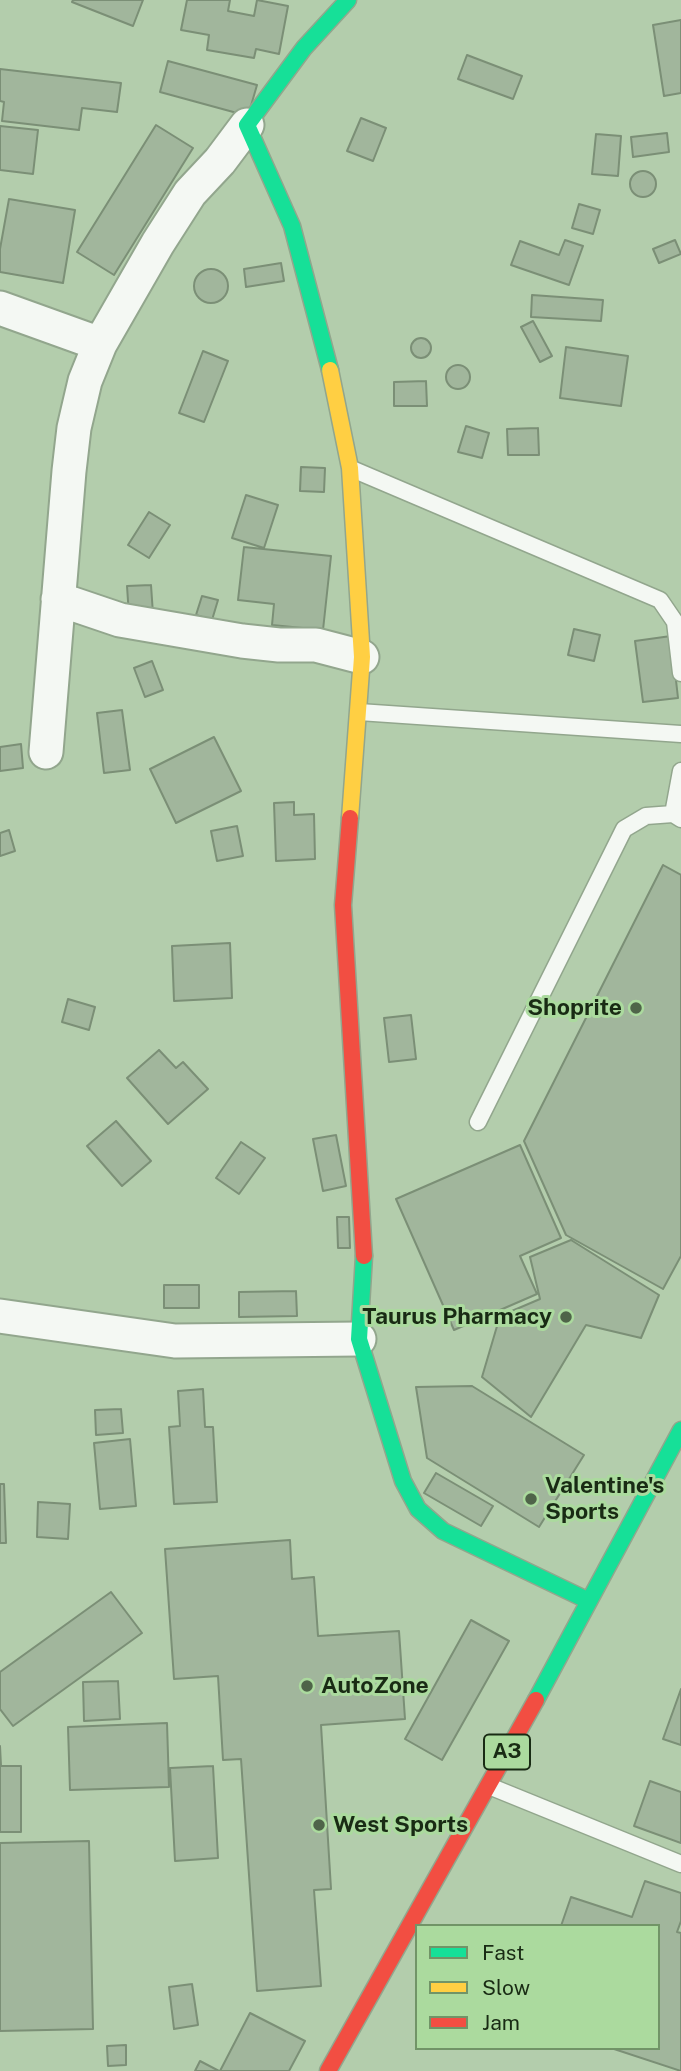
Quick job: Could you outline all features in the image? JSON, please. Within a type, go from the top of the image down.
[{"type":"main road","points":[[348,0],[304,48],[247,125],[292,226],[334,386],[350,468],[362,657],[343,905],[364,1262],[359,1339],[402,1481],[418,1510],[443,1531],[589,1601]]},
{"type":"main road","name":"A3","points":[[328,2071],[489,1786],[681,1430]]},
{"type":"street","points":[[46,752],[74,428],[85,381],[100,344],[158,243],[190,193],[220,161],[247,125]]},
{"type":"street","points":[[0,308],[100,344]]},
{"type":"street","points":[[58,599],[120,620],[242,641],[316,645],[362,657]]},
{"type":"street","points":[[0,1316],[175,1341],[359,1339]]},
{"type":"lane","points":[[350,468],[660,600],[678,620],[681,673]]},
{"type":"lane","points":[[359,712],[681,734]]},
{"type":"lane","points":[[478,1122],[624,829],[646,816],[677,816],[681,771]]},
{"type":"lane","points":[[489,1786],[681,1864]]},
{"type":"building","points":[[143,0],[133,26],[72,2]]},
{"type":"building","points":[[187,0],[230,0],[228,11],[254,16],[257,0],[288,6],[279,54],[256,49],[254,58],[207,50],[209,35],[181,30]]},
{"type":"building","points":[[681,20],[681,93],[664,96],[653,25]]},
{"type":"building","points":[[467,55],[522,76],[513,99],[458,79]]},
{"type":"building","points":[[168,61],[257,85],[248,116],[160,92]]},
{"type":"building","points":[[0,69],[121,83],[117,112],[82,108],[79,130],[2,121],[4,102],[0,101]]},
{"type":"building","points":[[361,118],[386,128],[373,161],[347,151]]},
{"type":"building","points":[[156,125],[193,148],[114,275],[77,252]]},
{"type":"building","points":[[0,126],[38,130],[33,174],[0,170]]},
{"type":"building","points":[[667,133],[669,152],[633,157],[631,137]]},
{"type":"building","points":[[596,134],[621,136],[618,176],[592,174]]},
{"type":"building","points":[[643,171],[652,175],[656,184],[652,193],[643,197],[634,193],[630,184],[634,175]]},
{"type":"building","points":[[9,199],[75,210],[63,283],[0,272],[0,249]]},
{"type":"building","points":[[579,204],[600,210],[593,234],[572,228]]},
{"type":"building","points":[[565,240],[583,246],[569,285],[511,265],[520,241],[559,255]]},
{"type":"building","points":[[675,240],[681,254],[659,263],[653,249]]},
{"type":"building","points":[[281,263],[284,281],[246,287],[244,269]]},
{"type":"building","points":[[211,269],[223,274],[228,286],[223,298],[211,303],[199,298],[194,286],[199,274]]},
{"type":"building","points":[[532,295],[603,300],[601,321],[531,317]]},
{"type":"building","points":[[533,321],[552,356],[540,362],[521,327]]},
{"type":"building","points":[[417,338],[425,338],[431,348],[425,358],[417,358],[411,352],[411,344]]},
{"type":"building","points":[[566,347],[628,356],[621,406],[560,398]]},
{"type":"building","points":[[203,351],[228,361],[204,422],[179,413]]},
{"type":"building","points":[[458,365],[469,372],[470,377],[463,388],[458,389],[447,382],[446,377],[453,366]]},
{"type":"building","points":[[426,381],[427,406],[394,406],[394,382]]},
{"type":"building","points":[[466,426],[489,433],[482,458],[458,452]]},
{"type":"building","points":[[538,428],[539,455],[508,455],[507,429]]},
{"type":"building","points":[[301,467],[325,468],[324,492],[300,491]]},
{"type":"building","points":[[246,495],[278,505],[264,548],[232,538]]},
{"type":"building","points":[[149,512],[170,525],[149,558],[128,545]]},
{"type":"building","points":[[244,547],[331,556],[323,630],[272,625],[274,604],[238,600]]},
{"type":"building","points":[[151,585],[153,614],[129,616],[127,586]]},
{"type":"building","points":[[202,596],[218,600],[212,620],[196,615]]},
{"type":"building","points":[[574,629],[600,635],[594,661],[568,655]]},
{"type":"building","points":[[671,636],[678,698],[643,702],[635,641]]},
{"type":"building","points":[[152,661],[163,690],[145,697],[134,668]]},
{"type":"building","points":[[122,710],[130,770],[104,773],[97,713]]},
{"type":"building","points":[[214,737],[241,791],[176,823],[150,769]]},
{"type":"building","points":[[21,744],[23,768],[0,771],[0,747]]},
{"type":"building","points":[[294,802],[294,815],[314,814],[315,859],[276,861],[274,803]]},
{"type":"building","points":[[237,826],[243,856],[217,861],[211,831]]},
{"type":"building","points":[[9,830],[15,851],[0,856],[0,833]]},
{"type":"building","name":"Shoprite","points":[[663,865],[681,875],[681,1256],[663,1289],[566,1235],[524,1141]]},
{"type":"building","points":[[230,943],[232,998],[174,1001],[172,946]]},
{"type":"building","points":[[68,999],[95,1007],[89,1030],[62,1022]]},
{"type":"building","points":[[411,1015],[416,1059],[389,1062],[384,1018]]},
{"type":"building","points":[[159,1050],[176,1068],[183,1062],[208,1089],[168,1124],[127,1078]]},
{"type":"building","points":[[116,1121],[151,1161],[122,1186],[87,1146]]},
{"type":"building","points":[[336,1135],[346,1186],[323,1191],[313,1139]]},
{"type":"building","points":[[241,1142],[265,1158],[239,1194],[216,1178]]},
{"type":"building","points":[[520,1145],[561,1238],[520,1256],[537,1294],[454,1330],[396,1199]]},
{"type":"building","points":[[337,1217],[349,1217],[350,1248],[338,1248]]},
{"type":"building","points":[[571,1240],[659,1295],[641,1338],[586,1325],[531,1417],[482,1377],[500,1316],[540,1299],[530,1257]]},
{"type":"building","points":[[164,1285],[199,1285],[199,1308],[164,1308]]},
{"type":"building","points":[[296,1291],[297,1316],[239,1317],[239,1292]]},
{"type":"building","points":[[472,1386],[584,1455],[539,1527],[427,1458],[416,1387]]},
{"type":"building","points":[[203,1389],[205,1427],[213,1427],[217,1502],[174,1504],[169,1427],[180,1426],[178,1391]]},
{"type":"building","points":[[121,1409],[123,1433],[96,1435],[95,1410]]},
{"type":"building","points":[[130,1439],[136,1506],[100,1509],[94,1443]]},
{"type":"building","points":[[436,1473],[493,1506],[481,1526],[424,1493]]},
{"type":"building","points":[[0,1484],[4,1484],[6,1543],[0,1543]]},
{"type":"building","points":[[38,1502],[70,1504],[68,1539],[37,1537]]},
{"type":"building","points":[[290,1540],[292,1579],[314,1577],[318,1636],[399,1631],[405,1719],[321,1725],[331,1889],[314,1890],[321,1986],[257,1991],[241,1759],[223,1760],[218,1676],[174,1679],[165,1549]]},
{"type":"building","points":[[111,1592],[142,1633],[13,1726],[0,1709],[0,1672]]},
{"type":"building","points":[[471,1620],[509,1641],[442,1760],[405,1739]]},
{"type":"building","points":[[118,1681],[120,1719],[84,1721],[83,1682]]},
{"type":"building","points":[[681,1689],[681,1745],[663,1739]]},
{"type":"building","points":[[167,1723],[169,1787],[70,1790],[68,1727]]},
{"type":"building","points":[[0,1746],[1,1766],[21,1766],[21,1832],[0,1832]]},
{"type":"building","points":[[213,1766],[218,1858],[175,1861],[170,1768]]},
{"type":"building","points":[[650,1781],[681,1792],[681,1843],[634,1826]]},
{"type":"building","points":[[89,1841],[93,2029],[0,2031],[0,1843]]},
{"type":"building","points":[[645,1881],[681,1893],[681,1921],[677,1932],[681,1933],[681,2071],[617,2050],[660,2050],[660,1924],[562,1924],[571,1897],[632,1917]]},
{"type":"building","points":[[192,1984],[198,2025],[174,2029],[169,1987]]},
{"type":"building","points":[[250,2013],[305,2041],[289,2071],[220,2071]]},
{"type":"building","points":[[126,2045],[126,2065],[108,2066],[107,2046]]},
{"type":"building","points":[[200,2061],[219,2071],[195,2071]]},
{"type":"traffic: fast","points":[[330,370],[292,226],[247,125],[304,48],[348,0]]},
{"type":"traffic: fast","points":[[364,1256],[359,1339],[403,1481],[418,1509],[443,1531],[589,1601]]},
{"type":"traffic: fast","points":[[536,1700],[681,1430]]},
{"type":"traffic: slow","points":[[330,370],[350,468],[362,657],[350,818]]},
{"type":"traffic: jam","points":[[350,818],[343,905],[364,1256]]},
{"type":"traffic: jam","points":[[328,2071],[536,1700]]},
{"type":"place","name":"Shoprite","points":[[636,1008]]},
{"type":"place","name":"Taurus Pharmacy","points":[[566,1317]]},
{"type":"place","name":"Valentine's Sports","points":[[531,1499]]},
{"type":"place","name":"AutoZone","points":[[307,1686]]},
{"type":"place","name":"West Sports","points":[[319,1825]]}]
